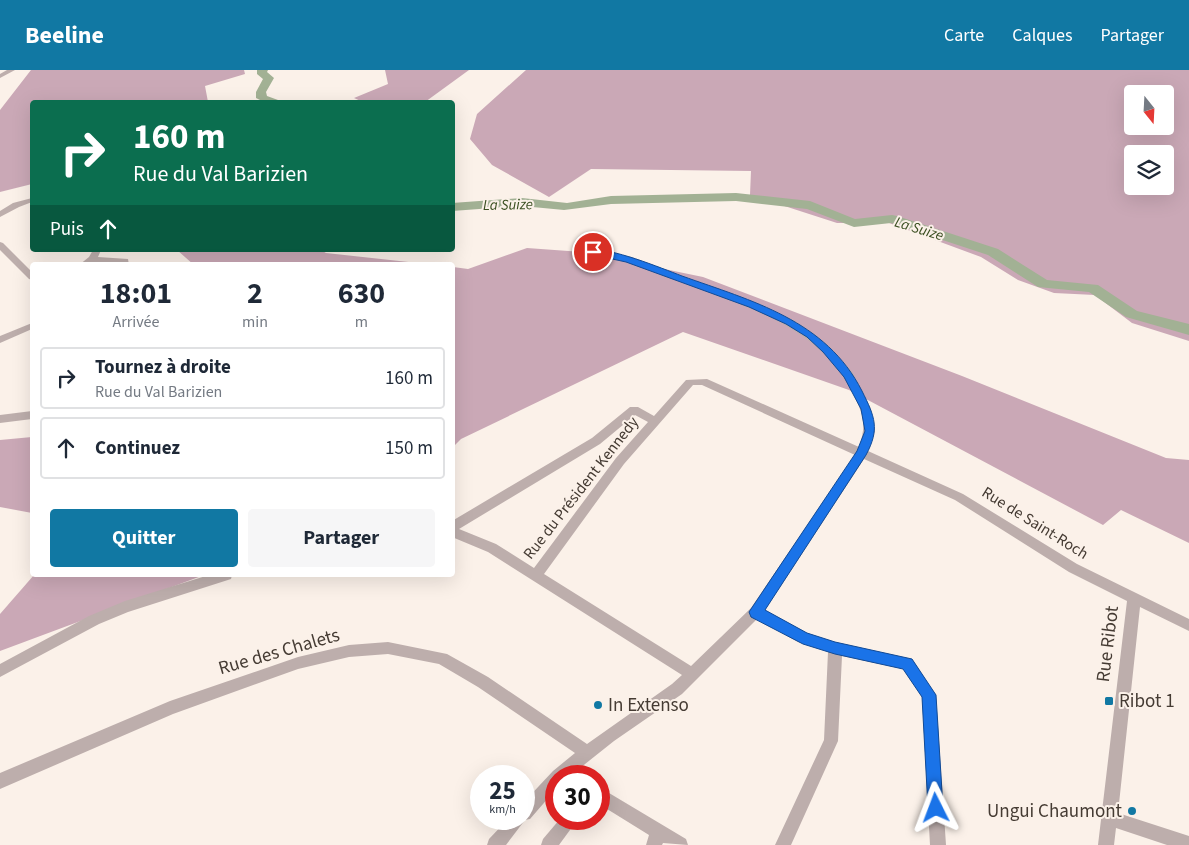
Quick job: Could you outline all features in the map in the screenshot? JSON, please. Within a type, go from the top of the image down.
[{"type":"street","points":[[0,76],[12,70]]},
{"type":"street","points":[[0,214],[16,205],[30,201]]},
{"type":"street","points":[[0,245],[30,275]]},
{"type":"street","points":[[88,262],[97,252]]},
{"type":"street","points":[[572,765],[677,689],[756,612],[862,452],[870,431],[866,409],[849,375],[827,349],[790,322],[752,305],[629,259],[593,252]]},
{"type":"street","points":[[92,259],[125,262]]},
{"type":"street","points":[[0,340],[30,327]]},
{"type":"street","name":"Rue du Président Kennedy","points":[[536,576],[620,461],[690,382],[703,381],[862,452]]},
{"type":"street","name":"Rue du Président Kennedy","points":[[455,527],[596,441],[634,410],[655,421]]},
{"type":"street","points":[[0,418],[30,415]]},
{"type":"street","name":"Rue de Saint-Roch","points":[[862,452],[959,497],[1074,568],[1189,625]]},
{"type":"street","name":"Rue du Président Kennedy","points":[[455,530],[492,548],[692,674]]},
{"type":"street","points":[[0,671],[94,620],[125,607],[220,577]]},
{"type":"street","name":"Rue Ribot","points":[[1106,845],[1134,598]]},
{"type":"street","points":[[756,612],[803,638],[835,648],[907,664],[929,695],[938,845]]},
{"type":"street","name":"Rue des Chalets","points":[[0,781],[133,723],[241,682],[298,663],[349,651],[388,648],[442,658],[483,682],[587,753]]},
{"type":"street","points":[[782,845],[831,742],[835,648]]},
{"type":"street","points":[[535,801],[545,790]]},
{"type":"street","points":[[610,803],[656,838],[680,845]]},
{"type":"street","points":[[1108,818],[1189,844]]},
{"type":"street","points":[[495,845],[508,830]]},
{"type":"street","points":[[549,845],[561,830]]},
{"type":"shaded area","points":[[31,70],[244,70],[245,74],[205,86],[208,100],[30,100],[30,184],[0,192],[0,110]]},
{"type":"shaded area","points":[[385,70],[469,70],[428,100],[358,100],[354,98],[388,84]]},
{"type":"shaded area","points":[[526,70],[1189,70],[1189,341],[1132,323],[1095,295],[1054,293],[1018,280],[981,257],[889,223],[837,223],[750,195],[751,171],[591,169],[549,197],[492,165],[470,139],[477,114]]},
{"type":"shaded area","points":[[527,248],[582,252],[703,277],[962,376],[1166,458],[1189,460],[1189,543],[1121,510],[1103,525],[849,390],[683,332],[461,439],[455,445],[455,267],[468,269]]},
{"type":"shaded area","points":[[179,252],[324,252],[408,262],[191,262]]},
{"type":"shaded area","points":[[30,437],[30,513],[0,507],[0,440]]},
{"type":"shaded area","points":[[32,577],[199,577],[0,651],[0,614]]},
{"type":"waterway","name":"La Suize","points":[[263,70],[261,72],[269,78],[261,92],[262,98],[268,100]]},
{"type":"waterway","name":"La Suize","points":[[572,205],[611,200],[736,197],[810,205],[854,223],[892,219],[993,252],[1043,284],[1093,288],[1132,314],[1189,330]]},
{"type":"waterway","name":"La Suize","points":[[455,207],[522,202],[564,206]]},
{"type":"place","name":"Ribot 1","points":[[1109,701]]},
{"type":"place","name":"In Extenso","points":[[598,705]]},
{"type":"place","name":"Ungui Chaumont","points":[[1132,811]]},
{"type":"route","points":[[593,252],[629,259],[752,305],[790,322],[827,349],[849,375],[866,409],[870,431],[862,452],[756,612],[803,638],[835,648],[907,664],[929,695],[936,808]]}]
